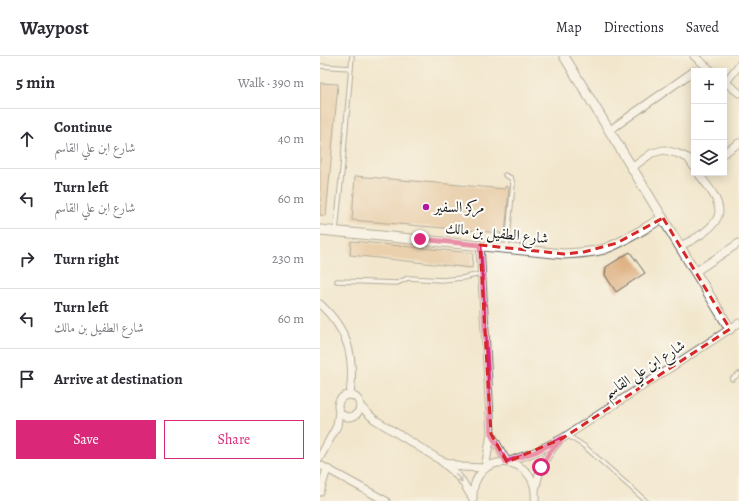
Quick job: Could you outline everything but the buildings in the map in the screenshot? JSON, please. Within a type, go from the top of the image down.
[{"type":"street","points":[[564,56],[730,328]]},
{"type":"street","points":[[694,56],[709,68]]},
{"type":"street","points":[[698,68],[704,64]]},
{"type":"street","points":[[727,79],[739,65]]},
{"type":"street","points":[[610,130],[691,73]]},
{"type":"street","points":[[727,83],[739,93]]},
{"type":"street","points":[[727,152],[739,143]]},
{"type":"street","points":[[633,167],[652,153],[664,150],[688,158],[691,162]]},
{"type":"street","points":[[680,246],[696,238],[710,227],[716,220],[719,212],[717,203],[700,176]]},
{"type":"street","name":"شارع الطفيل بن مالك","points":[[320,230],[564,254],[604,249],[663,218]]},
{"type":"street","points":[[695,272],[739,243]]},
{"type":"street","points":[[473,500],[472,490],[479,474],[485,468],[491,434],[480,245]]},
{"type":"street","points":[[320,304],[330,314],[339,327],[348,345],[352,362],[350,395]]},
{"type":"street","name":"شارع ابن علي القاسم","points":[[440,460],[462,467],[485,468],[492,464],[506,462],[535,452],[565,436],[739,323]]},
{"type":"street","points":[[320,458],[337,426],[339,411],[338,406],[341,399],[350,395],[356,398],[360,406],[374,419],[440,460],[453,471],[462,481],[473,500]]},
{"type":"street","points":[[337,426],[359,410],[360,406]]},
{"type":"street","points":[[339,411],[344,415],[374,419]]},
{"type":"street","points":[[491,434],[506,462],[517,465],[526,471],[532,479],[536,501]]},
{"type":"street","name":"شارع ابن علي القاسم","points":[[535,490],[544,460],[565,436]]},
{"type":"street","points":[[320,465],[382,500]]},
{"type":"street","points":[[320,492],[327,469]]},
{"type":"lane","points":[[336,232],[344,161],[352,56]]},
{"type":"lane","points":[[320,66],[351,68]]},
{"type":"lane","points":[[506,175],[511,178],[513,184],[507,248]]},
{"type":"lane","points":[[337,281],[397,283],[408,278],[442,280],[481,274]]},
{"type":"lane","points":[[732,379],[739,374]]},
{"type":"lane","points":[[565,436],[584,446],[646,501]]},
{"type":"highlighted area","points":[[663,218],[730,329],[563,438],[507,462],[491,434],[480,245],[564,254],[584,252],[617,243]]},
{"type":"place","name":"مركز السفير","points":[[426,207]]},
{"type":"route","points":[[420,239],[480,245],[491,434],[506,462],[535,452],[563,438],[549,453],[541,467]]}]
